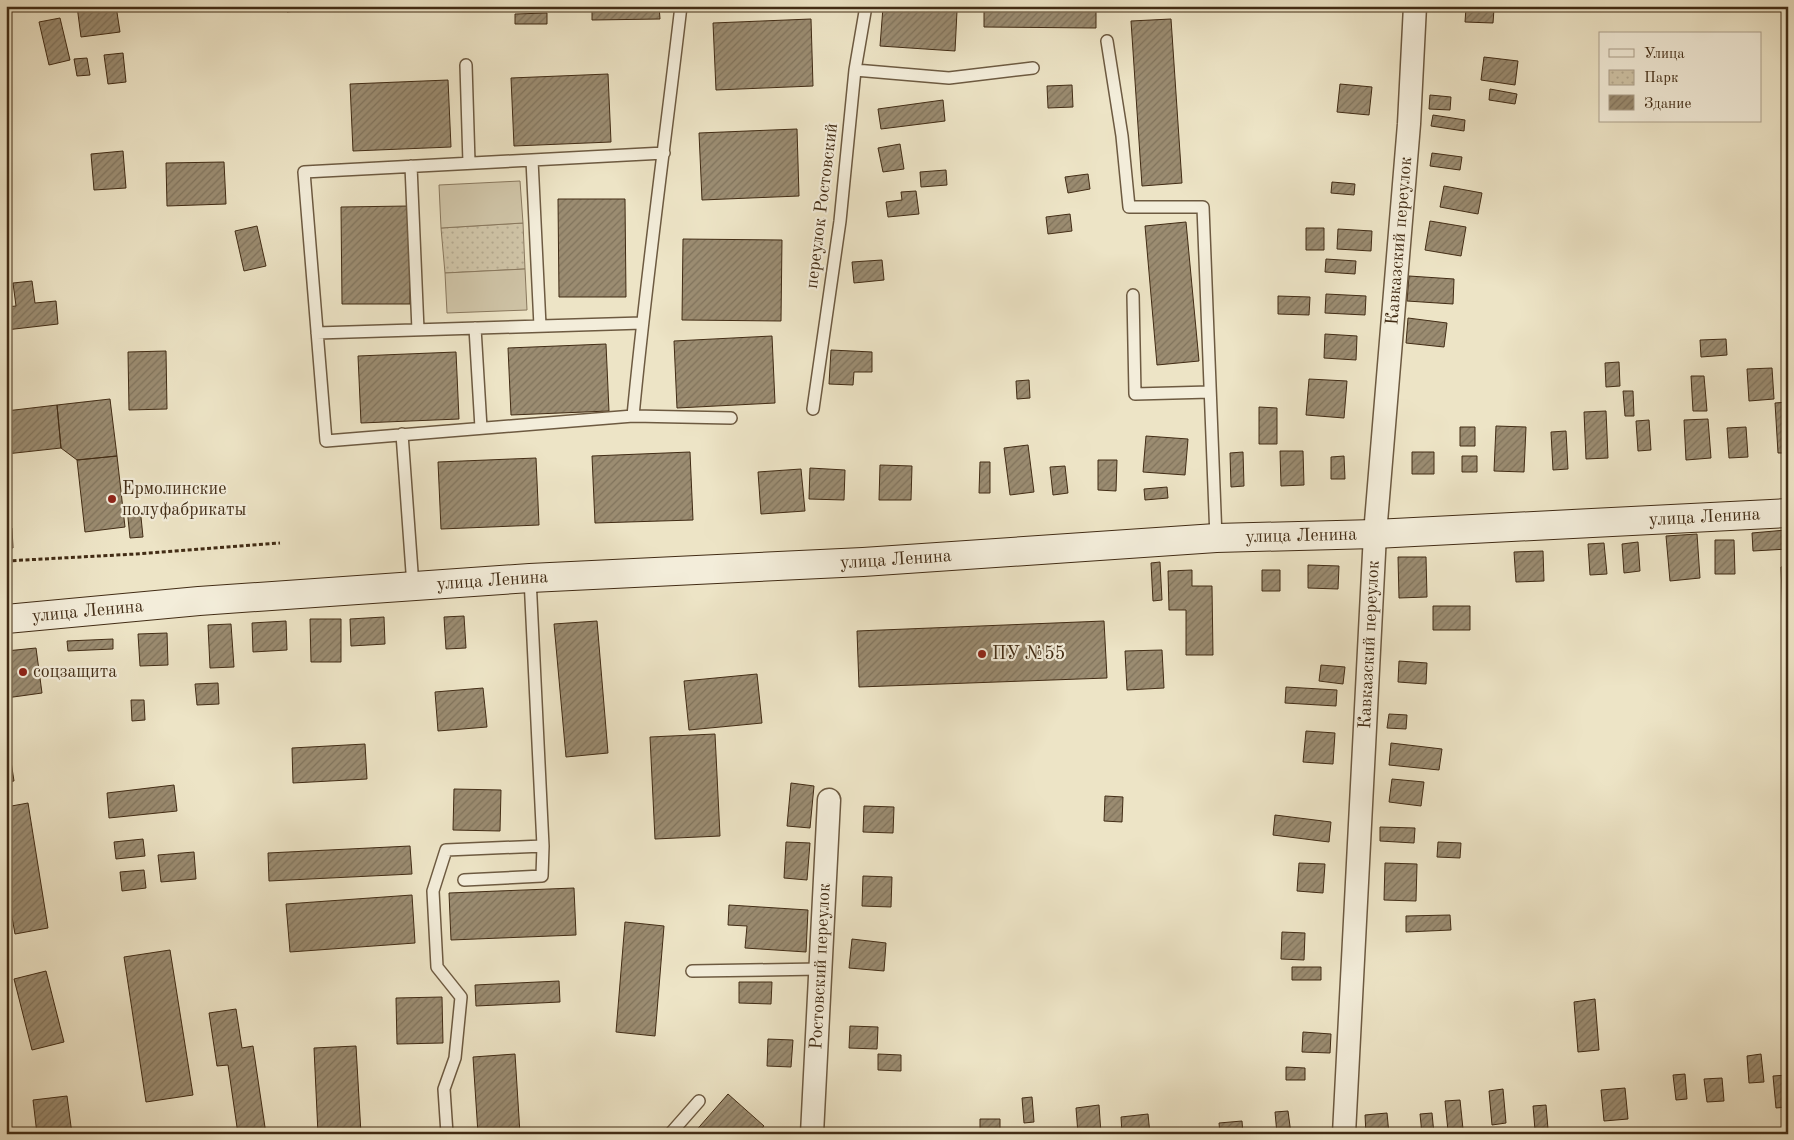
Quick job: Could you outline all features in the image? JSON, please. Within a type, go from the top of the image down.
[{"type":"street","name":"Кавказский переулок","points":[[1344,1134],[1375,534],[1409,124],[1415,6]]},
{"type":"street","name":"улица Ленина","points":[[6,619],[199,601],[530,578],[863,562],[1216,538],[1375,534],[1788,512]]},
{"type":"street","name":"Ростовский переулок","points":[[812,1134],[829,800]]},
{"type":"lane","points":[[633,416],[642,322],[664,153],[680,6]]},
{"type":"lane","name":"переулок Ростовский","points":[[813,409],[840,221],[855,70],[866,6]]},
{"type":"lane","points":[[1107,41],[1122,136],[1129,207],[1203,207],[1216,538]]},
{"type":"lane","points":[[466,65],[469,163]]},
{"type":"lane","points":[[855,70],[948,78],[1033,68]]},
{"type":"lane","points":[[664,153],[304,172],[326,440],[633,416],[730,418]]},
{"type":"lane","points":[[532,160],[540,326]]},
{"type":"lane","points":[[411,166],[418,330]]},
{"type":"lane","points":[[1133,295],[1135,394],[1210,392]]},
{"type":"lane","points":[[317,333],[642,322]]},
{"type":"lane","points":[[474,328],[481,428]]},
{"type":"lane","points":[[402,434],[413,586]]},
{"type":"lane","points":[[464,880],[542,876],[543,846],[530,578]]},
{"type":"lane","points":[[448,1134],[444,1089],[455,1058],[461,997],[437,967],[433,891],[446,850],[543,846]]},
{"type":"lane","points":[[692,971],[820,969]]},
{"type":"lane","points":[[670,1134],[699,1101]]},
{"type":"path","points":[[6,561],[136,554],[280,543]]},
{"type":"green space","points":[[520,181],[523,223],[441,228],[439,185]]},
{"type":"green space","points":[[523,223],[525,269],[445,273],[441,228]]},
{"type":"green space","points":[[525,269],[527,310],[447,313],[445,273]]},
{"type":"building","points":[[77,6],[116,6],[120,32],[81,37]]},
{"type":"building","points":[[287,6],[303,6],[303,10],[287,12]]},
{"type":"building","points":[[592,6],[659,6],[660,19],[592,20]]},
{"type":"building","points":[[984,6],[1096,6],[1096,28],[984,27]]},
{"type":"building","points":[[883,7],[957,11],[955,51],[880,46]]},
{"type":"building","points":[[1466,8],[1494,9],[1493,23],[1465,22]]},
{"type":"building","points":[[547,13],[547,24],[515,24],[515,14]]},
{"type":"building","points":[[60,18],[70,60],[49,65],[39,22]]},
{"type":"building","points":[[811,19],[813,86],[716,90],[713,23]]},
{"type":"building","points":[[1171,19],[1182,183],[1142,186],[1131,21]]},
{"type":"building","points":[[123,53],[126,82],[108,84],[104,55]]},
{"type":"building","points":[[1484,57],[1518,61],[1515,85],[1481,80]]},
{"type":"building","points":[[87,58],[90,75],[77,76],[74,59]]},
{"type":"building","points":[[608,74],[611,142],[514,146],[511,78]]},
{"type":"building","points":[[448,80],[451,147],[353,151],[350,84]]},
{"type":"building","points":[[1340,84],[1372,87],[1369,115],[1337,112]]},
{"type":"building","points":[[1072,85],[1073,107],[1048,108],[1047,86]]},
{"type":"building","points":[[1490,89],[1517,94],[1515,104],[1489,100]]},
{"type":"building","points":[[1430,95],[1451,97],[1450,110],[1429,109]]},
{"type":"building","points":[[943,100],[945,121],[881,129],[878,109]]},
{"type":"building","points":[[1433,115],[1465,120],[1464,131],[1431,126]]},
{"type":"building","points":[[797,129],[799,196],[702,200],[699,133]]},
{"type":"building","points":[[900,144],[904,169],[883,172],[878,148]]},
{"type":"building","points":[[123,151],[126,188],[94,190],[91,154]]},
{"type":"building","points":[[1432,153],[1462,157],[1460,170],[1430,166]]},
{"type":"building","points":[[224,162],[226,204],[167,206],[166,163]]},
{"type":"building","points":[[946,170],[947,185],[921,187],[920,172]]},
{"type":"building","points":[[1088,174],[1090,189],[1068,193],[1065,177]]},
{"type":"building","points":[[1332,182],[1355,184],[1354,195],[1331,193]]},
{"type":"building","points":[[1444,186],[1482,193],[1478,214],[1440,207]]},
{"type":"building","points":[[916,191],[919,214],[888,217],[886,202],[902,200],[901,192]]},
{"type":"building","points":[[558,199],[625,199],[626,297],[559,297]]},
{"type":"building","points":[[409,206],[410,304],[342,304],[341,207]]},
{"type":"building","points":[[1070,214],[1072,231],[1048,234],[1046,217]]},
{"type":"building","points":[[1430,221],[1466,227],[1461,256],[1425,250]]},
{"type":"building","points":[[1186,222],[1199,361],[1157,365],[1145,226]]},
{"type":"building","points":[[257,226],[266,266],[244,271],[235,231]]},
{"type":"building","points":[[1306,228],[1324,228],[1324,250],[1306,250]]},
{"type":"building","points":[[1338,229],[1372,231],[1371,251],[1337,249]]},
{"type":"building","points":[[683,239],[782,240],[781,321],[682,320]]},
{"type":"building","points":[[1326,259],[1356,261],[1355,274],[1325,272]]},
{"type":"building","points":[[882,260],[884,280],[854,283],[852,262]]},
{"type":"building","points":[[1409,276],[1454,279],[1453,304],[1407,301]]},
{"type":"building","points":[[32,281],[35,303],[56,301],[58,324],[6,330],[6,307],[16,306],[13,283]]},
{"type":"building","points":[[1326,294],[1366,296],[1365,315],[1325,313]]},
{"type":"building","points":[[1278,296],[1310,297],[1309,315],[1278,314]]},
{"type":"building","points":[[1408,318],[1447,323],[1444,347],[1406,343]]},
{"type":"building","points":[[1325,334],[1357,336],[1356,360],[1324,358]]},
{"type":"building","points":[[772,336],[775,403],[677,408],[674,341]]},
{"type":"building","points":[[1726,339],[1727,355],[1701,357],[1700,340]]},
{"type":"building","points":[[606,344],[609,411],[511,415],[508,348]]},
{"type":"building","points":[[831,350],[872,352],[872,372],[854,372],[853,385],[829,384]]},
{"type":"building","points":[[166,351],[167,409],[129,410],[128,352]]},
{"type":"building","points":[[456,352],[459,419],[361,423],[358,356]]},
{"type":"building","points":[[1619,362],[1620,386],[1606,387],[1605,363]]},
{"type":"building","points":[[1772,368],[1774,399],[1749,401],[1747,369]]},
{"type":"building","points":[[1691,376],[1704,376],[1707,411],[1693,411]]},
{"type":"building","points":[[1309,379],[1347,381],[1344,418],[1306,415]]},
{"type":"building","points":[[1029,380],[1030,398],[1017,399],[1016,381]]},
{"type":"building","points":[[1623,391],[1633,391],[1634,416],[1625,416]]},
{"type":"building","points":[[110,399],[117,456],[77,460],[61,448],[57,405]]},
{"type":"building","points":[[1788,402],[1788,453],[1778,453],[1775,403]]},
{"type":"building","points":[[57,405],[61,448],[6,454],[6,411]]},
{"type":"building","points":[[1259,407],[1277,408],[1277,444],[1259,444]]},
{"type":"building","points":[[1606,411],[1608,458],[1586,459],[1584,412]]},
{"type":"building","points":[[1708,419],[1711,458],[1686,460],[1684,420]]},
{"type":"building","points":[[1649,420],[1651,450],[1638,451],[1636,421]]},
{"type":"building","points":[[1496,426],[1526,427],[1524,472],[1494,471]]},
{"type":"building","points":[[1460,427],[1475,427],[1475,446],[1460,446]]},
{"type":"building","points":[[1746,427],[1748,457],[1729,458],[1727,428]]},
{"type":"building","points":[[1566,431],[1568,469],[1553,470],[1551,432]]},
{"type":"building","points":[[1146,436],[1188,439],[1185,475],[1143,472]]},
{"type":"building","points":[[1028,445],[1034,492],[1010,495],[1004,448]]},
{"type":"building","points":[[1280,451],[1303,451],[1304,485],[1281,486]]},
{"type":"building","points":[[690,452],[693,520],[595,523],[592,456]]},
{"type":"building","points":[[1243,452],[1244,486],[1231,487],[1230,453]]},
{"type":"building","points":[[1412,452],[1434,452],[1434,474],[1412,474]]},
{"type":"building","points":[[117,456],[125,527],[85,532],[77,460]]},
{"type":"building","points":[[1344,456],[1345,479],[1331,479],[1331,457]]},
{"type":"building","points":[[1462,456],[1477,456],[1477,472],[1462,472]]},
{"type":"building","points":[[536,458],[539,525],[441,529],[438,462]]},
{"type":"building","points":[[1098,460],[1117,460],[1116,491],[1098,490]]},
{"type":"building","points":[[980,462],[990,462],[990,493],[979,493]]},
{"type":"building","points":[[880,465],[912,466],[911,500],[879,500]]},
{"type":"building","points":[[1065,466],[1068,493],[1053,495],[1050,467]]},
{"type":"building","points":[[810,468],[845,470],[844,500],[809,499]]},
{"type":"building","points":[[801,469],[805,511],[761,514],[758,472]]},
{"type":"building","points":[[1167,487],[1168,498],[1145,500],[1144,489]]},
{"type":"building","points":[[140,507],[143,537],[130,538],[127,508]]},
{"type":"building","points":[[6,528],[12,528],[13,548],[6,548]]},
{"type":"building","points":[[1786,530],[1788,549],[1753,551],[1752,533]]},
{"type":"building","points":[[1697,534],[1700,578],[1670,581],[1666,536]]},
{"type":"building","points":[[1715,540],[1734,540],[1735,574],[1715,574]]},
{"type":"building","points":[[1638,542],[1640,571],[1624,573],[1622,544]]},
{"type":"building","points":[[1604,543],[1607,574],[1590,575],[1588,544]]},
{"type":"building","points":[[1543,551],[1544,581],[1516,582],[1514,552]]},
{"type":"building","points":[[1398,557],[1426,557],[1427,597],[1399,598]]},
{"type":"building","points":[[1160,562],[1162,600],[1153,601],[1151,563]]},
{"type":"building","points":[[1308,565],[1339,566],[1338,589],[1308,588]]},
{"type":"building","points":[[1788,566],[1788,619],[1783,619],[1781,567]]},
{"type":"building","points":[[1192,570],[1192,586],[1212,586],[1213,655],[1186,655],[1186,610],[1169,610],[1168,571]]},
{"type":"building","points":[[1262,570],[1280,570],[1280,591],[1262,591]]},
{"type":"building","points":[[1433,606],[1470,606],[1470,630],[1433,630]]},
{"type":"building","points":[[464,616],[466,648],[446,649],[444,617]]},
{"type":"building","points":[[384,617],[385,644],[351,646],[350,619]]},
{"type":"building","points":[[310,619],[341,619],[341,662],[311,662]]},
{"type":"building","points":[[286,621],[287,650],[253,652],[252,623]]},
{"type":"building","points":[[597,621],[608,753],[566,757],[554,624]]},
{"type":"building","name":"ПУ №55","points":[[1104,621],[1107,678],[859,687],[857,631]]},
{"type":"building","points":[[231,624],[234,667],[210,668],[208,625]]},
{"type":"building","points":[[167,633],[168,665],[140,666],[138,634]]},
{"type":"building","points":[[113,639],[113,649],[68,651],[67,641]]},
{"type":"building","name":"соцзащита","points":[[36,648],[42,693],[6,698],[6,651]]},
{"type":"building","points":[[1162,650],[1164,688],[1127,690],[1125,651]]},
{"type":"building","points":[[1399,661],[1427,663],[1426,684],[1398,682]]},
{"type":"building","points":[[1321,665],[1345,667],[1343,684],[1319,681]]},
{"type":"building","points":[[757,674],[762,723],[689,730],[684,681]]},
{"type":"building","points":[[218,683],[219,704],[197,705],[195,684]]},
{"type":"building","points":[[1286,687],[1337,690],[1336,706],[1285,703]]},
{"type":"building","points":[[483,688],[487,727],[438,731],[435,692]]},
{"type":"building","points":[[131,700],[144,700],[145,720],[132,721]]},
{"type":"building","points":[[1389,714],[1407,715],[1406,729],[1387,728]]},
{"type":"building","points":[[6,729],[14,781],[6,782]]},
{"type":"building","points":[[1306,731],[1335,733],[1333,764],[1303,762]]},
{"type":"building","points":[[715,734],[720,836],[655,839],[650,737]]},
{"type":"building","points":[[1391,743],[1442,749],[1439,770],[1389,765]]},
{"type":"building","points":[[365,744],[367,779],[293,783],[292,748]]},
{"type":"building","points":[[1392,779],[1424,782],[1421,806],[1389,802]]},
{"type":"building","points":[[791,783],[814,786],[810,828],[787,826]]},
{"type":"building","points":[[174,785],[177,811],[109,818],[107,793]]},
{"type":"building","points":[[454,789],[501,790],[500,831],[453,830]]},
{"type":"building","points":[[1105,796],[1123,797],[1122,822],[1104,821]]},
{"type":"building","points":[[28,803],[48,928],[15,934],[6,883],[6,807]]},
{"type":"building","points":[[864,806],[894,807],[893,833],[863,832]]},
{"type":"building","points":[[1275,815],[1331,822],[1329,842],[1273,835]]},
{"type":"building","points":[[1380,827],[1415,828],[1414,843],[1380,841]]},
{"type":"building","points":[[143,839],[145,856],[116,859],[114,842]]},
{"type":"building","points":[[786,842],[810,843],[807,880],[784,878]]},
{"type":"building","points":[[1438,842],[1461,843],[1460,858],[1437,857]]},
{"type":"building","points":[[410,846],[412,874],[269,881],[268,853]]},
{"type":"building","points":[[194,852],[196,879],[161,882],[158,855]]},
{"type":"building","points":[[1299,863],[1325,864],[1323,893],[1297,891]]},
{"type":"building","points":[[1385,863],[1417,864],[1416,901],[1384,900]]},
{"type":"building","points":[[144,870],[146,888],[122,891],[120,872]]},
{"type":"building","points":[[863,876],[892,877],[891,907],[862,906]]},
{"type":"building","points":[[574,888],[576,935],[451,940],[449,893]]},
{"type":"building","points":[[412,895],[415,943],[290,952],[286,904]]},
{"type":"building","points":[[729,905],[808,910],[806,952],[745,948],[747,926],[728,925]]},
{"type":"building","points":[[1450,915],[1451,930],[1406,932],[1406,916]]},
{"type":"building","points":[[625,922],[664,926],[655,1036],[616,1032]]},
{"type":"building","points":[[1282,932],[1305,933],[1304,960],[1281,959]]},
{"type":"building","points":[[852,939],[886,943],[884,971],[849,968]]},
{"type":"building","points":[[170,950],[193,1095],[146,1102],[124,957]]},
{"type":"building","points":[[1292,967],[1321,967],[1321,980],[1292,980]]},
{"type":"building","points":[[46,971],[64,1042],[32,1050],[14,979]]},
{"type":"building","points":[[559,981],[560,1002],[476,1006],[475,985]]},
{"type":"building","points":[[739,982],[772,982],[771,1004],[739,1003]]},
{"type":"building","points":[[442,997],[443,1043],[397,1044],[396,998]]},
{"type":"building","points":[[1595,999],[1599,1050],[1578,1052],[1574,1002]]},
{"type":"building","points":[[236,1009],[242,1048],[253,1046],[266,1134],[238,1134],[228,1065],[217,1066],[209,1013]]},
{"type":"building","points":[[850,1026],[878,1027],[877,1049],[849,1048]]},
{"type":"building","points":[[1303,1032],[1331,1034],[1330,1053],[1302,1052]]},
{"type":"building","points":[[768,1039],[793,1040],[791,1067],[767,1066]]},
{"type":"building","points":[[356,1046],[361,1134],[318,1134],[314,1048]]},
{"type":"building","points":[[515,1054],[520,1134],[478,1134],[473,1057]]},
{"type":"building","points":[[878,1054],[901,1055],[901,1071],[878,1070]]},
{"type":"building","points":[[1761,1054],[1764,1082],[1749,1083],[1747,1056]]},
{"type":"building","points":[[1286,1067],[1305,1068],[1305,1080],[1286,1080]]},
{"type":"building","points":[[1685,1074],[1687,1099],[1676,1100],[1673,1075]]},
{"type":"building","points":[[1788,1075],[1788,1107],[1776,1108],[1773,1076]]},
{"type":"building","points":[[1722,1078],[1724,1101],[1707,1102],[1704,1079]]},
{"type":"building","points":[[1625,1088],[1628,1119],[1604,1121],[1601,1090]]},
{"type":"building","points":[[1503,1089],[1506,1123],[1492,1125],[1489,1091]]},
{"type":"building","points":[[728,1094],[764,1126],[757,1134],[693,1134]]},
{"type":"building","points":[[67,1096],[72,1134],[37,1134],[33,1100]]},
{"type":"building","points":[[1032,1097],[1034,1122],[1024,1123],[1022,1098]]},
{"type":"building","points":[[1460,1100],[1463,1129],[1448,1131],[1445,1101]]},
{"type":"building","points":[[1099,1105],[1101,1134],[1078,1134],[1076,1108]]},
{"type":"building","points":[[1546,1105],[1548,1129],[1535,1130],[1533,1106]]},
{"type":"building","points":[[1288,1111],[1291,1134],[1277,1134],[1275,1112]]},
{"type":"building","points":[[1387,1113],[1389,1134],[1366,1134],[1365,1115]]},
{"type":"building","points":[[1432,1113],[1434,1134],[1422,1134],[1420,1114]]},
{"type":"building","points":[[1148,1114],[1150,1134],[1122,1134],[1121,1117]]},
{"type":"building","points":[[980,1119],[1000,1119],[1000,1131],[980,1131]]},
{"type":"building","points":[[1242,1121],[1243,1134],[1220,1134],[1219,1123]]},
{"type":"place","name":"Ермолинские полуфабрикаты","points":[[112,499]]},
{"type":"place","name":"ПУ №55","points":[[982,654]]},
{"type":"place","name":"соцзащита","points":[[23,672]]}]
